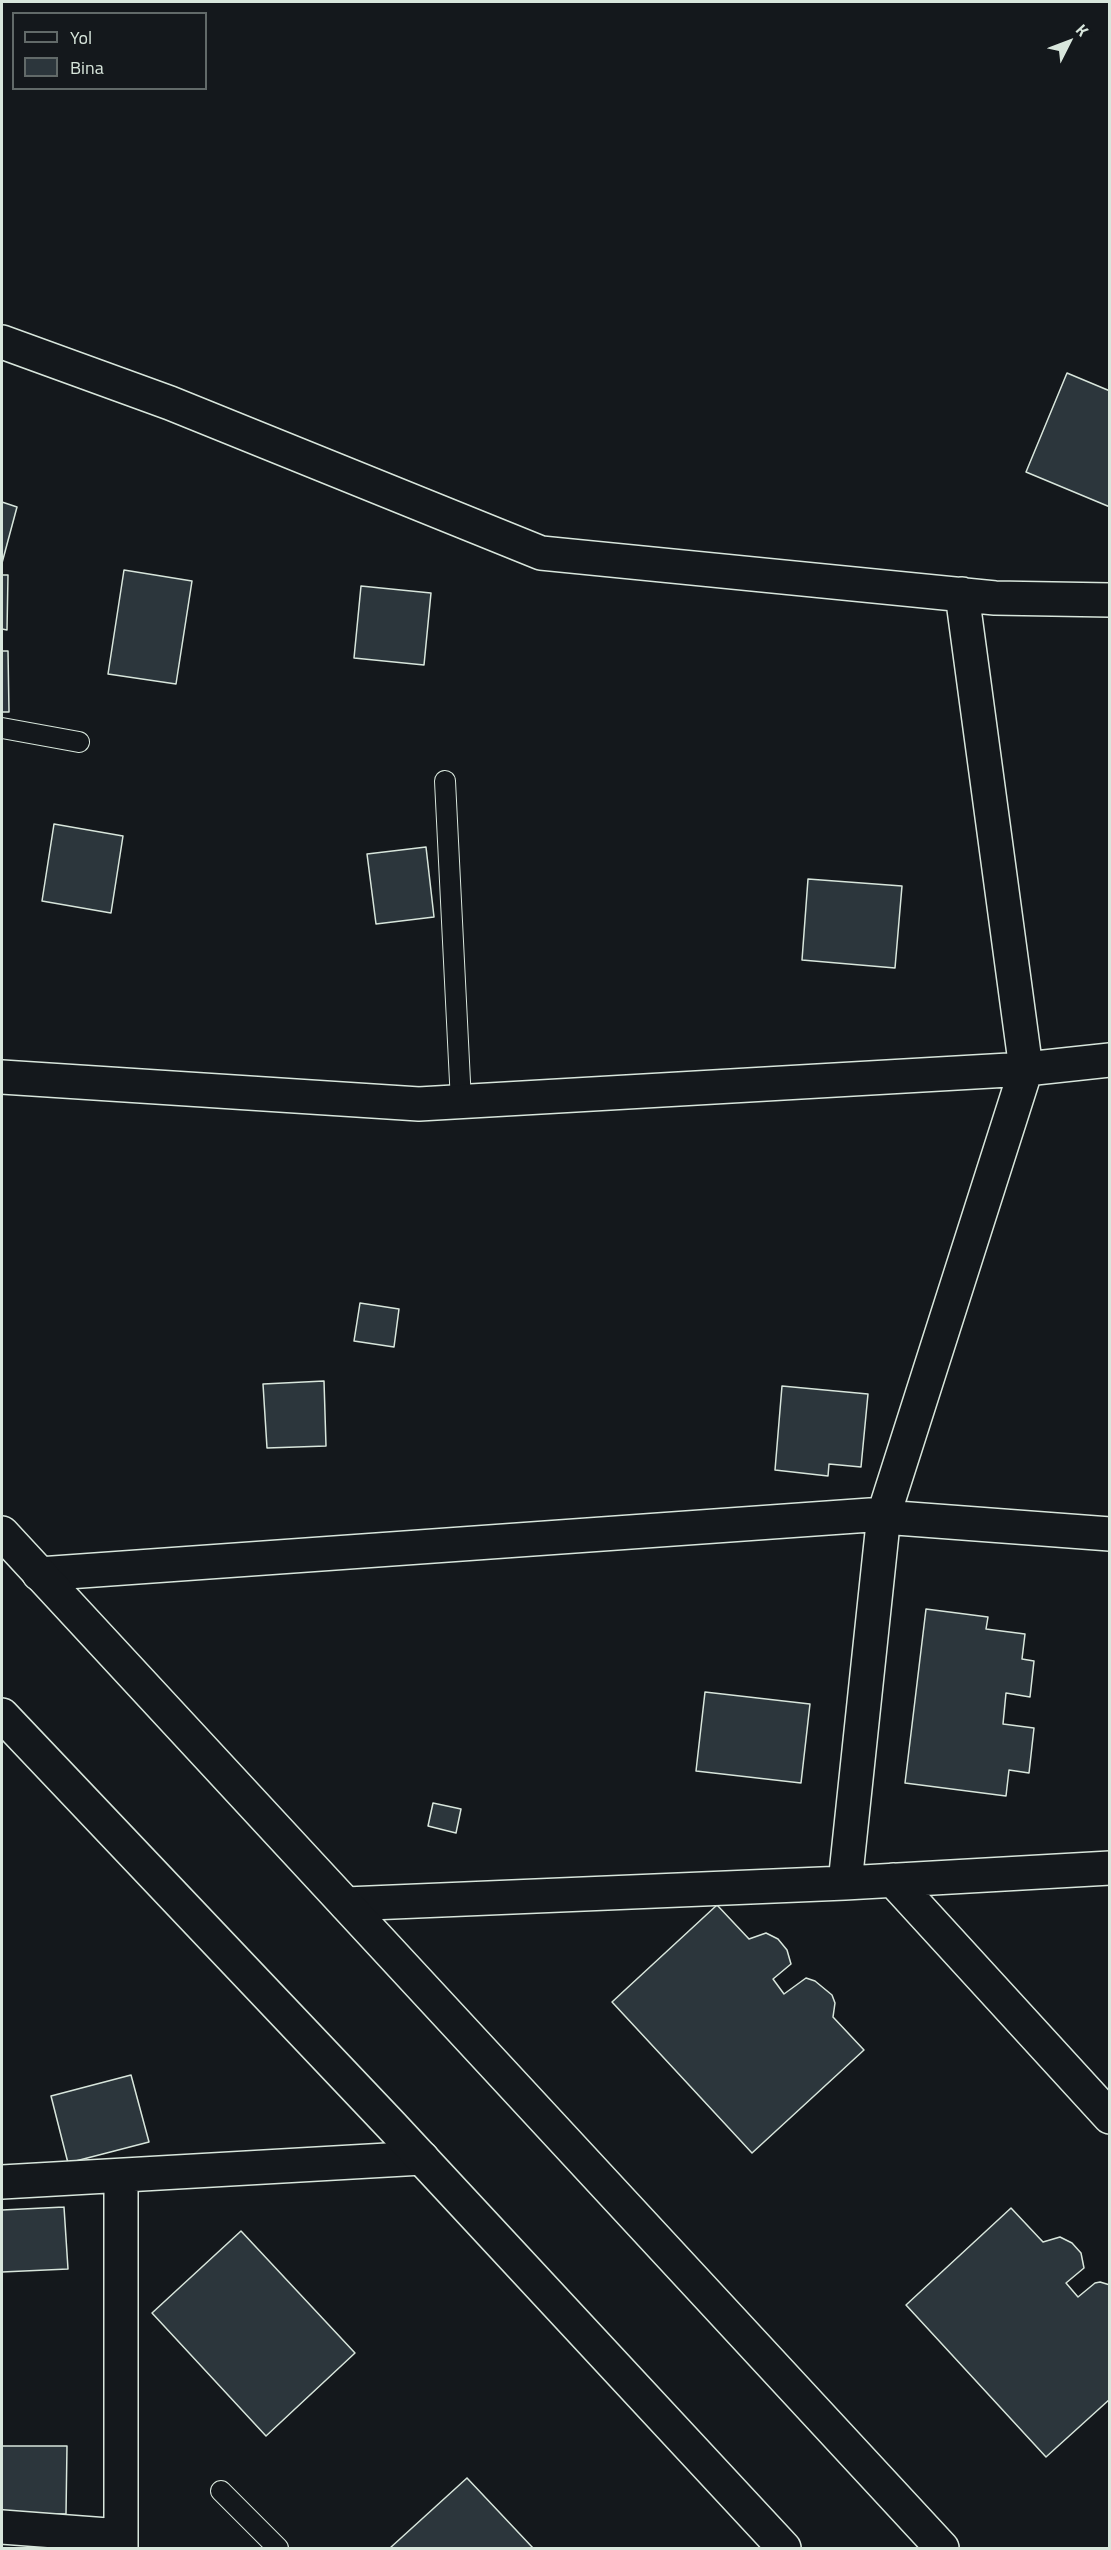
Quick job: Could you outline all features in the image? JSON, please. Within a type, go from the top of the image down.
[{"type":"street","points":[[2,342],[170,403],[541,553],[995,598],[1110,600]]},
{"type":"street","points":[[845,1883],[884,1515],[1026,1069],[962,594]]},
{"type":"street","points":[[2,1077],[419,1104],[1026,1069],[1110,1060]]},
{"type":"street","points":[[39,1574],[884,1515],[1110,1534]]},
{"type":"street","points":[[2,1533],[942,2548]]},
{"type":"street","points":[[2,1715],[422,2158],[784,2548]]},
{"type":"street","points":[[346,1904],[845,1883],[1110,1868]]},
{"type":"street","points":[[893,1880],[1110,2117]]},
{"type":"street","points":[[2,2182],[422,2158]]},
{"type":"street","points":[[2,2527],[121,2542],[121,2177]]},
{"type":"lane","points":[[2,728],[79,742]]},
{"type":"lane","points":[[445,781],[461,1102]]},
{"type":"lane","points":[[221,2491],[278,2548]]},
{"type":"building","points":[[1067,373],[1110,391],[1110,507],[1026,472]]},
{"type":"building","points":[[2,502],[17,507],[2,563]]},
{"type":"building","points":[[124,570],[192,581],[176,684],[108,674]]},
{"type":"building","points":[[2,575],[8,575],[7,630],[2,629]]},
{"type":"building","points":[[361,586],[431,593],[424,665],[354,658]]},
{"type":"building","points":[[2,651],[8,651],[9,712],[2,712]]},
{"type":"building","points":[[54,824],[123,836],[111,913],[42,901]]},
{"type":"building","points":[[426,847],[434,917],[376,924],[367,854]]},
{"type":"building","points":[[808,879],[902,886],[895,968],[802,960]]},
{"type":"building","points":[[360,1303],[399,1309],[394,1347],[354,1341]]},
{"type":"building","points":[[324,1381],[326,1446],[267,1448],[263,1384]]},
{"type":"building","points":[[782,1386],[868,1394],[861,1467],[829,1464],[828,1476],[775,1470]]},
{"type":"building","points":[[926,1609],[988,1617],[986,1629],[1025,1634],[1022,1659],[1034,1661],[1030,1697],[1006,1693],[1003,1724],[1034,1728],[1029,1773],[1009,1770],[1006,1796],[905,1783]]},
{"type":"building","points":[[705,1692],[810,1704],[801,1783],[696,1771]]},
{"type":"building","points":[[433,1803],[461,1809],[456,1833],[428,1826]]},
{"type":"building","points":[[717,1905],[749,1939],[766,1933],[778,1939],[787,1950],[791,1964],[773,1979],[784,1994],[806,1978],[815,1981],[832,1995],[835,2003],[833,2017],[864,2050],[752,2153],[612,2002]]},
{"type":"building","points":[[131,2075],[149,2142],[68,2163],[51,2096]]},
{"type":"building","points":[[64,2207],[68,2269],[2,2272],[2,2210]]},
{"type":"building","points":[[1011,2208],[1043,2242],[1060,2237],[1072,2243],[1081,2253],[1084,2268],[1066,2283],[1078,2297],[1095,2283],[1110,2285],[1110,2399],[1046,2457],[906,2305]]},
{"type":"building","points":[[241,2231],[355,2353],[266,2436],[152,2313]]},
{"type":"building","points":[[2,2446],[67,2446],[66,2514],[2,2513]]},
{"type":"building","points":[[467,2478],[533,2548],[390,2548]]}]
